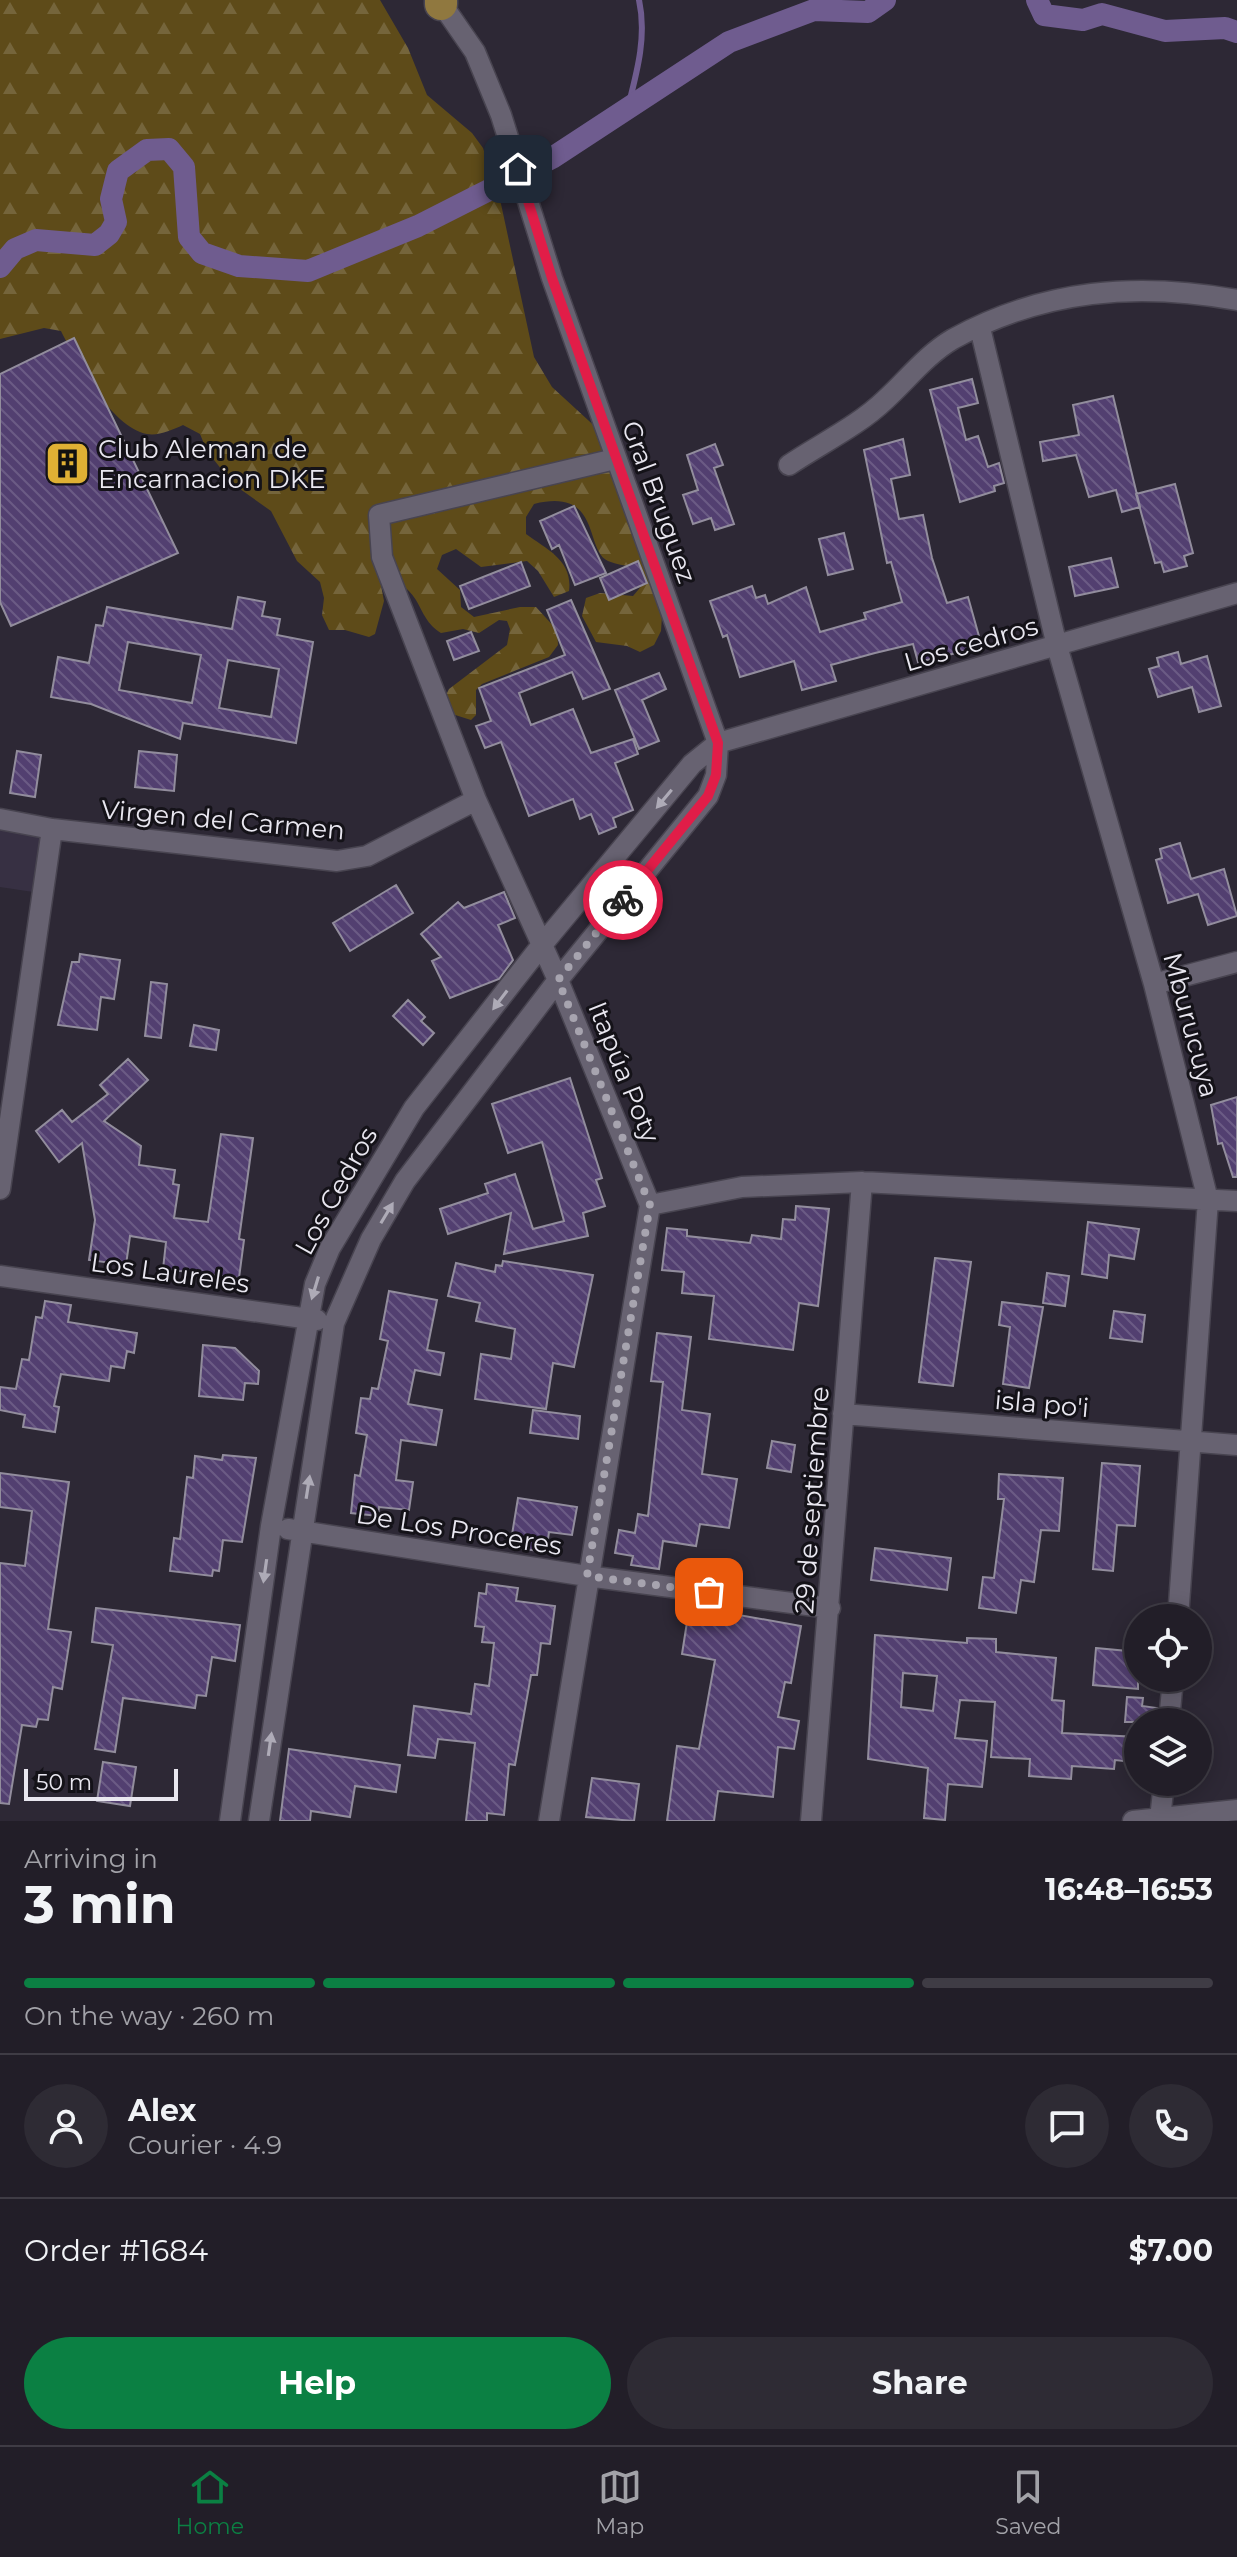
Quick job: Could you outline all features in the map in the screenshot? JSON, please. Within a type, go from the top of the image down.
[{"type":"street","name":"Gral Bruguez","points":[[441,1],[475,52],[501,115],[552,278],[718,743]]},
{"type":"street","points":[[789,465],[884,402],[912,370],[953,340],[1040,301],[1112,291],[1186,291],[1237,300]]},
{"type":"street","name":"Mburucuya","points":[[980,328],[1057,646],[1154,984],[1208,1200],[1194,1442],[1179,1604]]},
{"type":"street","name":"Itapúa Poty","points":[[615,459],[379,515],[382,557],[476,800],[558,980],[650,1205]]},
{"type":"street","name":"Los cedros","points":[[718,743],[1237,593]]},
{"type":"street","points":[[259,1821],[334,1323],[371,1239],[405,1181],[558,980],[708,796],[716,775],[718,743]]},
{"type":"street","name":"Los Cedros","points":[[230,1821],[271,1526],[307,1318],[315,1284],[330,1248],[389,1145],[414,1108],[541,946],[692,764],[718,743]]},
{"type":"street","name":"Virgen del Carmen","points":[[0,819],[52,829],[337,861],[367,856],[476,800]]},
{"type":"street","points":[[0,1189],[52,829]]},
{"type":"street","points":[[1154,984],[1237,962]]},
{"type":"street","points":[[549,1821],[650,1205],[742,1187],[862,1182],[1237,1201]]},
{"type":"street","name":"29 de septiembre","points":[[811,1821],[862,1182]]},
{"type":"street","name":"Los Laureles","points":[[0,1276],[334,1323]]},
{"type":"street","name":"isla po'i","points":[[843,1414],[1237,1445]]},
{"type":"street","name":"De Los Proceres","points":[[271,1526],[587,1576],[830,1608]]},
{"type":"street","points":[[1160,1819],[1162,1796]]},
{"type":"street","points":[[1133,1821],[1237,1810]]},
{"type":"shaded area","points":[[0,821],[48,828],[40,893],[0,887]]},
{"type":"green space","points":[[0,0],[380,0],[408,48],[427,95],[472,133],[483,148],[501,204],[534,357],[552,387],[601,432],[663,600],[661,631],[654,645],[640,652],[627,646],[596,642],[582,616],[586,598],[600,593],[633,596],[644,583],[640,568],[608,561],[601,555],[588,522],[571,504],[556,501],[534,504],[526,517],[526,534],[563,564],[569,591],[554,597],[538,571],[527,561],[481,567],[456,549],[442,555],[437,569],[460,590],[461,607],[474,617],[520,607],[536,607],[557,630],[558,645],[549,657],[482,684],[476,690],[476,715],[471,720],[449,713],[445,697],[449,689],[507,645],[510,629],[507,621],[499,620],[479,633],[463,629],[441,633],[432,626],[405,587],[379,575],[384,601],[375,634],[369,637],[345,630],[329,630],[322,615],[324,598],[320,582],[297,561],[271,511],[233,484],[207,451],[200,434],[183,425],[170,431],[147,434],[120,419],[96,391],[61,331],[44,328],[0,339]]},
{"type":"building","name":"Club Aleman de Encarnacion DKE","points":[[74,338],[178,553],[11,626],[0,602],[0,374]]},
{"type":"building","points":[[972,379],[978,403],[958,408],[966,440],[978,436],[988,467],[999,463],[1004,483],[994,486],[995,491],[960,502],[930,390]]},
{"type":"building","points":[[1113,396],[1140,507],[1122,512],[1116,490],[1089,497],[1076,455],[1043,461],[1040,442],[1079,435],[1073,405]]},
{"type":"building","points":[[903,439],[910,475],[891,479],[899,519],[923,515],[932,558],[947,603],[968,597],[982,647],[918,662],[913,644],[875,653],[831,665],[836,681],[802,690],[794,661],[740,677],[727,635],[723,637],[710,601],[752,586],[756,598],[765,595],[768,604],[806,587],[820,632],[866,619],[864,613],[902,602],[891,562],[887,563],[864,450]]},
{"type":"building","points":[[715,444],[723,465],[714,468],[734,524],[715,530],[711,518],[693,524],[683,495],[698,490],[687,455]]},
{"type":"building","points":[[1175,484],[1193,553],[1184,556],[1187,566],[1164,572],[1161,562],[1155,563],[1136,494]]},
{"type":"building","points":[[574,506],[606,573],[575,585],[559,545],[552,549],[540,521]]},
{"type":"building","points":[[844,533],[853,569],[828,575],[819,539]]},
{"type":"building","points":[[1111,558],[1118,587],[1075,596],[1069,567]]},
{"type":"building","points":[[638,561],[647,583],[609,600],[600,578]]},
{"type":"building","points":[[521,562],[530,586],[469,609],[460,586]]},
{"type":"building","points":[[238,597],[265,602],[262,616],[280,619],[277,635],[313,642],[296,743],[183,723],[180,739],[91,704],[51,697],[58,657],[89,663],[96,625],[103,626],[107,607],[232,629]],"holes":[[[128,642],[201,655],[192,703],[119,690]],[[228,660],[279,669],[271,717],[219,708]]]},
{"type":"building","points":[[571,600],[610,689],[583,699],[572,672],[519,693],[531,725],[573,709],[591,753],[633,739],[638,754],[615,763],[633,810],[613,818],[616,827],[599,834],[591,814],[580,819],[573,799],[529,816],[501,742],[485,748],[476,726],[491,721],[479,688],[565,655],[547,610]]},
{"type":"building","points":[[471,632],[479,651],[454,660],[447,641]]},
{"type":"building","points":[[1178,652],[1181,664],[1207,656],[1221,706],[1199,712],[1192,687],[1158,697],[1149,669],[1159,666],[1157,658]]},
{"type":"building","points":[[659,673],[666,689],[642,700],[659,741],[639,749],[615,690]]},
{"type":"building","points":[[17,751],[41,755],[35,797],[10,793]]},
{"type":"building","points":[[139,751],[177,755],[174,791],[135,787]]},
{"type":"building","points":[[1180,843],[1191,879],[1224,869],[1237,916],[1208,925],[1198,894],[1168,903],[1156,860],[1162,858],[1160,849]]},
{"type":"building","points":[[396,885],[413,913],[350,951],[333,923]]},
{"type":"building","points":[[504,892],[515,918],[498,925],[513,960],[499,979],[450,998],[432,961],[441,957],[421,934],[458,902],[464,908]]},
{"type":"building","points":[[80,954],[120,960],[114,999],[101,997],[97,1030],[58,1025],[72,962],[79,962]]},
{"type":"building","points":[[151,982],[167,984],[161,1038],[145,1036]]},
{"type":"building","points":[[408,1000],[425,1017],[421,1021],[434,1033],[423,1045],[393,1016]]},
{"type":"building","points":[[194,1025],[219,1030],[216,1050],[190,1046]]},
{"type":"building","points":[[128,1059],[148,1080],[104,1121],[141,1146],[139,1165],[175,1170],[173,1184],[179,1185],[174,1218],[208,1222],[221,1134],[253,1138],[239,1239],[244,1240],[239,1278],[163,1269],[166,1242],[130,1236],[126,1265],[89,1260],[95,1220],[82,1143],[59,1162],[36,1131],[62,1110],[72,1122],[108,1094],[100,1085]]},
{"type":"building","points":[[570,1078],[602,1178],[596,1180],[605,1206],[583,1213],[588,1236],[504,1254],[511,1213],[448,1234],[440,1209],[488,1193],[485,1184],[515,1174],[533,1229],[564,1221],[542,1142],[508,1153],[492,1104]]},
{"type":"building","points":[[1237,1097],[1237,1177],[1233,1177],[1222,1143],[1218,1144],[1211,1105]]},
{"type":"building","points":[[796,1206],[829,1209],[818,1306],[799,1303],[793,1350],[709,1339],[714,1296],[682,1293],[684,1272],[662,1270],[667,1228],[687,1230],[687,1236],[750,1243],[752,1235],[781,1239],[783,1219],[795,1220]]},
{"type":"building","points":[[1088,1222],[1139,1229],[1134,1259],[1109,1255],[1107,1278],[1082,1274]]},
{"type":"building","points":[[935,1258],[971,1262],[953,1386],[919,1382]]},
{"type":"building","points":[[503,1261],[593,1275],[574,1367],[553,1363],[546,1409],[475,1399],[481,1354],[511,1359],[515,1329],[476,1321],[480,1303],[448,1296],[456,1263],[495,1272],[496,1265],[502,1266]]},
{"type":"building","points":[[1047,1273],[1069,1276],[1065,1306],[1043,1303]]},
{"type":"building","points":[[389,1291],[437,1300],[427,1350],[444,1353],[440,1375],[415,1370],[408,1404],[442,1410],[436,1445],[401,1440],[396,1480],[413,1482],[409,1510],[379,1507],[378,1516],[351,1513],[355,1475],[360,1476],[367,1435],[356,1433],[361,1398],[370,1399],[372,1388],[378,1389],[388,1341],[380,1339]]},
{"type":"building","points":[[45,1301],[71,1305],[68,1322],[137,1333],[134,1353],[127,1351],[124,1368],[111,1366],[109,1381],[61,1374],[54,1406],[59,1407],[55,1432],[23,1427],[25,1415],[0,1410],[0,1387],[16,1389],[22,1359],[29,1360],[36,1317],[42,1318]]},
{"type":"building","points":[[1002,1302],[1043,1307],[1029,1388],[1003,1384],[1010,1327],[999,1325]]},
{"type":"building","points":[[1114,1311],[1145,1315],[1142,1342],[1110,1338]]},
{"type":"building","points":[[657,1333],[691,1337],[682,1410],[710,1414],[702,1474],[737,1479],[729,1528],[700,1524],[696,1546],[663,1541],[659,1569],[631,1565],[633,1556],[615,1553],[619,1530],[635,1533],[638,1514],[648,1516],[663,1382],[651,1381]]},
{"type":"building","points":[[203,1345],[235,1348],[259,1371],[258,1384],[245,1383],[243,1400],[199,1396]]},
{"type":"building","points":[[533,1410],[580,1416],[578,1439],[530,1433]]},
{"type":"building","points":[[772,1441],[795,1445],[791,1472],[767,1468]]},
{"type":"building","points":[[223,1455],[256,1458],[242,1542],[223,1540],[219,1571],[213,1570],[212,1576],[170,1571],[174,1538],[180,1539],[187,1477],[193,1478],[195,1456],[222,1460]]},
{"type":"building","points":[[1102,1463],[1140,1466],[1135,1526],[1117,1525],[1113,1571],[1093,1569]]},
{"type":"building","points":[[0,1473],[69,1482],[48,1629],[71,1632],[62,1689],[53,1687],[48,1720],[38,1719],[36,1727],[22,1725],[9,1804],[0,1803],[0,1563],[25,1566],[32,1511],[0,1507]]},
{"type":"building","points":[[999,1474],[1063,1478],[1059,1531],[1041,1530],[1034,1582],[1021,1580],[1016,1613],[979,1608],[983,1577],[994,1578],[1004,1499],[998,1499]]},
{"type":"building","points":[[518,1498],[577,1507],[572,1535],[549,1532],[546,1552],[510,1547]]},
{"type":"building","points":[[875,1548],[951,1558],[947,1590],[871,1580]]},
{"type":"building","points":[[487,1584],[518,1588],[516,1601],[555,1606],[550,1644],[541,1643],[537,1675],[531,1675],[515,1765],[509,1764],[504,1815],[487,1813],[487,1821],[466,1821],[475,1743],[438,1739],[435,1758],[408,1755],[414,1706],[471,1714],[475,1684],[489,1686],[494,1643],[482,1642],[484,1627],[475,1626],[479,1593],[486,1594]]},
{"type":"building","points":[[690,1603],[706,1606],[705,1609],[801,1626],[791,1683],[785,1682],[778,1717],[799,1721],[794,1749],[778,1747],[773,1797],[718,1791],[714,1821],[667,1821],[677,1746],[699,1749],[715,1660],[682,1654]]},
{"type":"building","points":[[96,1608],[240,1625],[235,1661],[212,1657],[206,1696],[197,1695],[195,1708],[123,1698],[115,1752],[95,1749],[113,1645],[92,1642]]},
{"type":"building","points":[[875,1635],[967,1643],[967,1638],[996,1639],[996,1652],[1056,1658],[1052,1700],[1064,1701],[1062,1733],[1124,1736],[1124,1761],[1115,1760],[1114,1769],[1072,1766],[1071,1779],[1029,1776],[1030,1759],[991,1757],[995,1702],[960,1700],[955,1738],[987,1741],[982,1787],[948,1784],[945,1820],[924,1818],[928,1768],[868,1759]],"holes":[[[903,1673],[937,1676],[933,1711],[901,1707]]]},
{"type":"building","points":[[1096,1648],[1124,1651],[1124,1688],[1093,1685]]},
{"type":"building","points":[[1127,1697],[1143,1698],[1142,1706],[1157,1708],[1126,1708]]},
{"type":"building","points":[[289,1749],[400,1765],[396,1792],[355,1786],[350,1817],[311,1811],[310,1821],[280,1821]]},
{"type":"building","points":[[103,1762],[136,1767],[130,1806],[97,1801]]},
{"type":"building","points":[[592,1778],[639,1784],[634,1821],[586,1817]]},
{"type":"waterway","points":[[628,107],[641,40],[639,0]]},
{"type":"waterway","points":[[834,10],[836,0]]},
{"type":"waterway","points":[[0,267],[15,249],[36,240],[95,245],[109,234],[116,222],[111,199],[118,171],[147,150],[169,149],[184,167],[189,237],[202,253],[239,266],[308,271],[418,226],[552,158],[729,42],[814,10],[868,12],[885,0]]},
{"type":"waterway","points":[[1037,0],[1044,15],[1083,20],[1102,14],[1165,31],[1225,28],[1237,32]]},
{"type":"way so far","points":[[623,900],[558,980],[650,1205],[587,1576],[709,1592]]},
{"type":"place","name":"Club Aleman de Encarnacion DKE","points":[[67,464]]},
{"type":"route","points":[[518,169],[615,459],[718,743],[716,775],[708,796],[623,900]]}]
